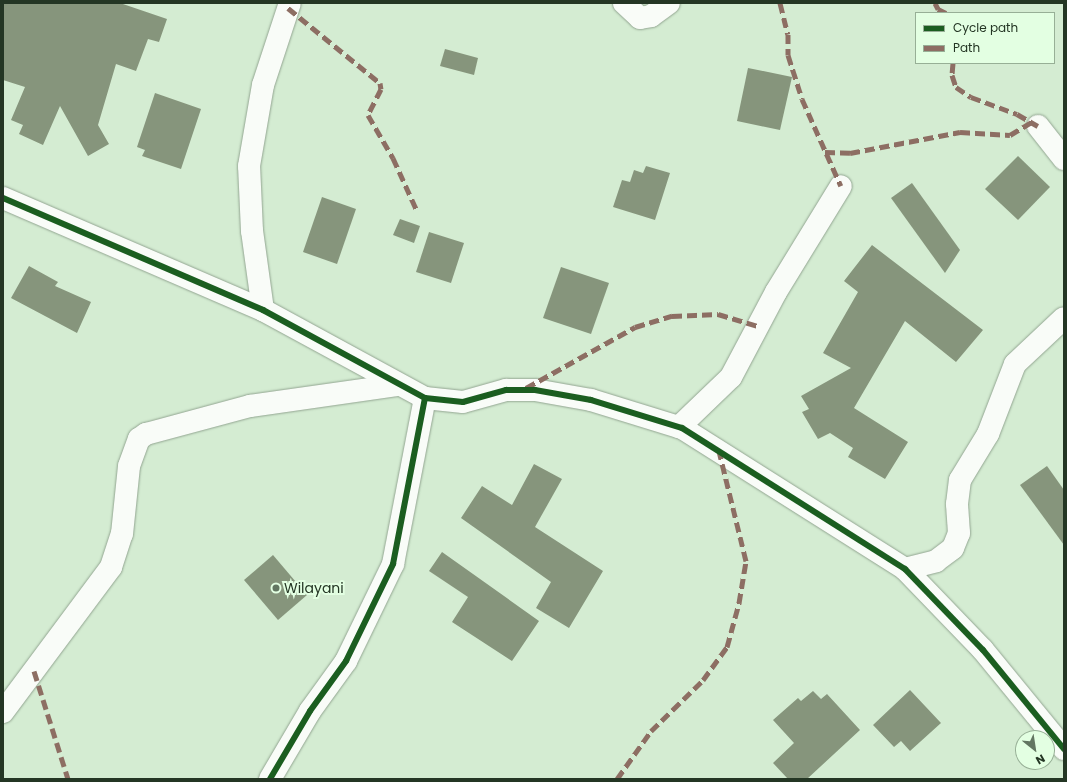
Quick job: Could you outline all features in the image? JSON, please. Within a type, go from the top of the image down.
[{"type":"street","points":[[263,310],[252,231],[249,166],[263,85],[290,3]]},
{"type":"street","points":[[624,3],[640,18],[651,16],[669,3]]},
{"type":"street","points":[[1038,126],[1064,159]]},
{"type":"street","points":[[679,427],[731,377],[776,292],[841,186]]},
{"type":"street","points":[[3,198],[263,310],[397,385],[425,398],[463,402],[506,390],[535,390],[591,400],[679,427],[764,477],[905,569],[983,650],[1064,749]]},
{"type":"street","points":[[905,569],[936,561],[953,548],[959,533],[956,504],[960,480],[988,434],[1015,364],[1064,318]]},
{"type":"street","points":[[3,712],[111,567],[122,534],[129,466],[138,439],[146,434],[250,406],[397,385]]},
{"type":"street","points":[[270,779],[310,710],[346,660],[394,564],[425,398]]},
{"type":"building","points":[[3,3],[120,3],[167,19],[159,42],[148,39],[136,71],[116,64],[98,125],[109,144],[88,156],[60,106],[43,145],[19,134],[23,125],[11,120],[25,87],[3,80]]},
{"type":"building","points":[[445,49],[478,58],[474,75],[440,66]]},
{"type":"building","points":[[748,68],[792,77],[780,130],[737,121]]},
{"type":"building","points":[[155,93],[201,109],[181,169],[142,156],[145,150],[137,147]]},
{"type":"building","points":[[1018,156],[1050,187],[1018,220],[985,189]]},
{"type":"building","points":[[646,166],[670,173],[655,220],[613,207],[622,180],[630,182],[634,170],[643,173]]},
{"type":"building","points":[[912,183],[960,250],[945,273],[891,198]]},
{"type":"building","points":[[322,197],[356,209],[337,264],[303,252]]},
{"type":"building","points":[[400,219],[420,226],[414,243],[393,235]]},
{"type":"building","points":[[429,232],[464,243],[451,283],[416,272]]},
{"type":"building","points":[[872,245],[983,330],[956,362],[905,321],[854,408],[908,442],[885,479],[848,457],[853,448],[830,433],[818,439],[802,412],[809,409],[801,396],[851,368],[823,353],[858,292],[844,281]]},
{"type":"building","points":[[29,266],[58,282],[55,286],[91,302],[77,333],[11,298]]},
{"type":"building","points":[[561,267],[609,283],[591,334],[543,318]]},
{"type":"building","points":[[534,464],[562,479],[535,527],[603,571],[569,628],[536,608],[551,582],[461,518],[482,486],[512,505]]},
{"type":"building","points":[[1047,466],[1064,490],[1064,545],[1020,485]]},
{"type":"building","points":[[442,552],[539,621],[512,661],[452,622],[468,597],[429,571]]},
{"type":"building","name":"Wilayani","points":[[273,555],[307,595],[278,620],[244,580]]},
{"type":"building","points":[[910,690],[941,723],[910,751],[901,741],[894,747],[873,725]]},
{"type":"building","points":[[813,691],[821,699],[827,694],[860,730],[807,779],[788,779],[773,763],[794,743],[773,720],[798,698],[801,701]]},
{"type":"marked path","points":[[780,3],[788,34],[788,55],[802,99],[841,186]]},
{"type":"marked path","points":[[935,3],[938,9],[944,12]]},
{"type":"marked path","points":[[288,8],[380,83],[381,89],[368,115],[393,158],[417,211]]},
{"type":"marked path","points":[[953,64],[952,75],[956,87],[971,97],[1017,114],[1038,126]]},
{"type":"marked path","points":[[825,152],[850,153],[960,132],[1010,135],[1032,122]]},
{"type":"marked path","points":[[526,388],[635,327],[672,316],[718,314],[758,326]]},
{"type":"marked path","points":[[617,779],[651,731],[703,680],[727,647],[739,603],[746,561],[719,451]]},
{"type":"marked path","points":[[34,671],[68,779]]},
{"type":"cycle path","points":[[3,198],[263,310],[425,398],[463,402],[506,390],[535,390],[591,400],[682,428],[905,569],[983,650],[1064,749]]},
{"type":"cycle path","points":[[270,779],[310,711],[346,661],[393,564],[425,398]]},
{"type":"place","name":"Wilayani","points":[[276,588]]}]
